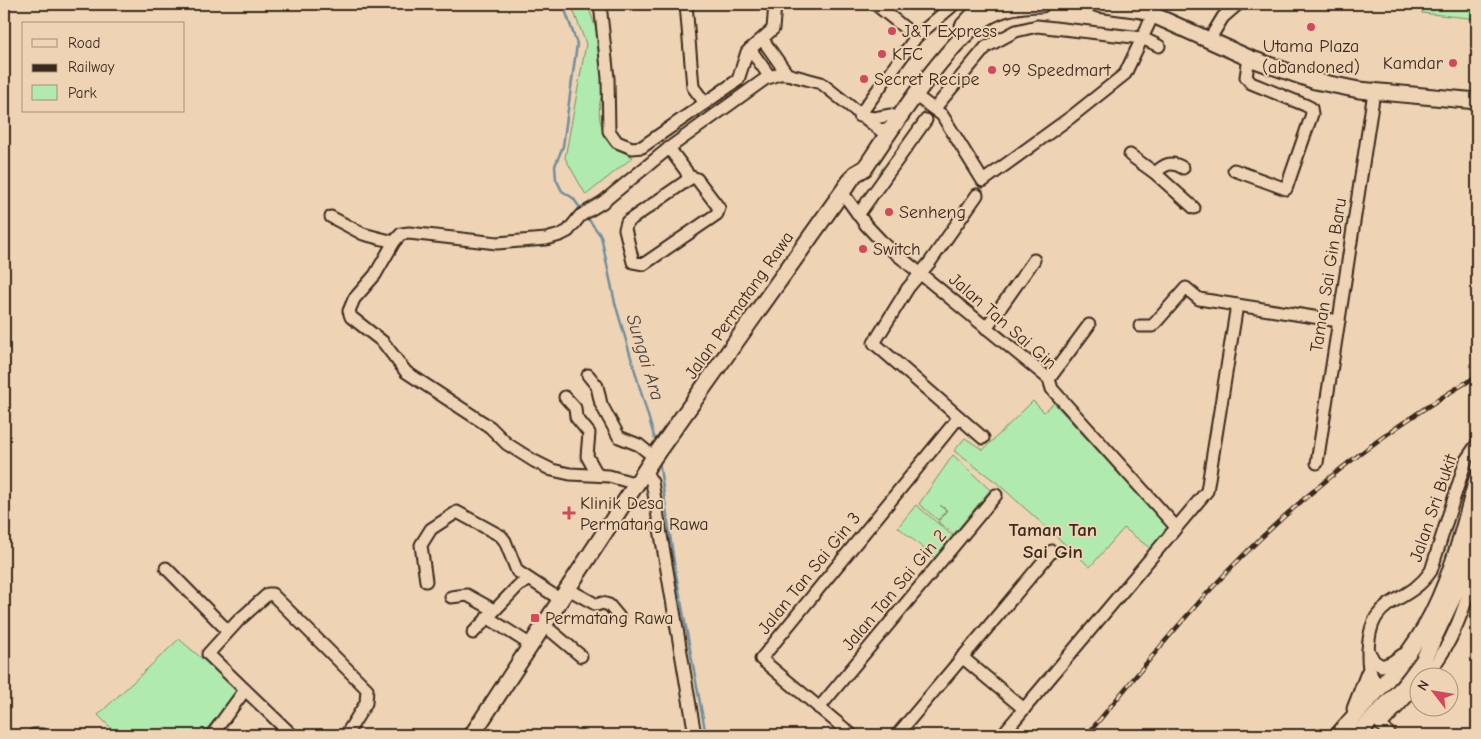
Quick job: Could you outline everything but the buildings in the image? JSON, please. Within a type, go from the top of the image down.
[{"type":"main road","name":"Jalan Permatang Rawa","points":[[476,734],[531,645],[654,457],[855,174],[858,162],[888,124],[932,60],[984,4]]},
{"type":"main road","name":"Jalan Permatang Rawa","points":[[888,124],[916,96],[968,33],[983,20],[1006,7],[1042,4]]},
{"type":"main road","points":[[1098,4],[1132,8],[1153,15],[1249,58],[1315,81],[1374,92],[1477,101]]},
{"type":"main road","points":[[1357,735],[1415,672],[1455,561],[1477,478]]},
{"type":"main road","points":[[1381,686],[1390,687],[1399,682],[1468,563],[1477,530]]},
{"type":"main road","points":[[1338,735],[1411,648],[1430,631]]},
{"type":"main road","points":[[1338,735],[1358,704],[1369,673]]},
{"type":"main road","points":[[1368,735],[1385,730]]},
{"type":"street","points":[[600,4],[608,78],[609,131],[617,142],[632,148],[642,147],[738,80],[744,56],[773,29],[776,4]]},
{"type":"street","points":[[686,4],[694,87],[705,103]]},
{"type":"street","points":[[876,4],[916,37]]},
{"type":"street","points":[[1209,40],[1223,17],[1238,4]]},
{"type":"street","points":[[859,116],[916,37],[952,6]]},
{"type":"street","points":[[916,96],[935,108],[942,115],[983,181],[1071,117],[1124,74],[1153,15]]},
{"type":"street","points":[[935,108],[986,47],[1016,31],[1037,26],[1142,38],[1159,46]]},
{"type":"street","points":[[763,40],[787,74]]},
{"type":"street","points":[[750,49],[770,77]]},
{"type":"street","points":[[1234,170],[1286,189],[1312,114],[1311,108],[1251,83],[1246,77],[1249,58]]},
{"type":"street","points":[[695,735],[652,482],[641,478],[597,474],[570,474],[552,470],[507,444],[490,427],[406,372],[383,342],[351,318],[349,311],[354,299],[375,275],[394,242],[401,234],[409,233],[497,243],[546,239],[568,231],[580,216],[603,202],[669,148],[770,77],[787,74],[821,83],[859,116],[888,124]]},
{"type":"street","name":"Taman Sai Gin Baru","points":[[1317,463],[1374,92]]},
{"type":"street","points":[[859,116],[874,118],[888,124]]},
{"type":"street","points":[[858,215],[926,120]]},
{"type":"street","points":[[669,148],[686,171],[689,179]]},
{"type":"street","points":[[1130,155],[1194,208]]},
{"type":"street","points":[[1155,174],[1170,163],[1177,164],[1183,168]]},
{"type":"street","points":[[689,179],[697,179],[719,208],[717,214],[644,264],[633,262],[625,228],[627,222],[689,179]]},
{"type":"street","name":"Jalan Tan Sai Gin","points":[[842,192],[858,215],[883,243],[1049,379],[1052,389],[1176,528]]},
{"type":"street","points":[[977,195],[930,262],[908,288],[874,343],[983,438]]},
{"type":"street","points":[[331,217],[363,234],[394,242]]},
{"type":"street","points":[[986,328],[1034,260]]},
{"type":"street","points":[[1140,326],[1152,326],[1186,288],[1199,299],[1339,321]]},
{"type":"street","points":[[1002,735],[1207,491],[1237,305]]},
{"type":"street","points":[[1049,379],[1089,325]]},
{"type":"street","points":[[588,375],[597,386],[604,412],[619,437],[639,445],[654,457]]},
{"type":"street","points":[[565,397],[575,408],[576,418],[588,433],[586,456],[597,474]]},
{"type":"street","name":"Jalan Tan Sai Gin 3","points":[[852,735],[761,658],[959,417]]},
{"type":"street","name":"Jalan Sri Bukit","points":[[1369,673],[1368,648],[1370,626],[1381,609],[1422,583],[1431,571],[1466,460],[1477,444]]},
{"type":"street","name":"Jalan Tan Sai Gin 2","points":[[819,708],[996,495]]},
{"type":"street","points":[[426,581],[421,545],[431,529],[457,512],[501,536],[505,541],[517,571],[529,580],[592,604],[602,603],[609,605],[619,617]]},
{"type":"street","points":[[897,735],[1052,550]]},
{"type":"street","points":[[1434,666],[1442,656],[1474,590],[1477,564]]},
{"type":"street","points":[[166,568],[228,631]]},
{"type":"street","points":[[473,633],[518,586],[529,580]]},
{"type":"street","points":[[292,735],[210,657],[210,650],[265,595],[272,594],[367,689],[366,703],[346,735]]},
{"type":"street","points":[[451,597],[467,595],[531,645]]},
{"type":"street","points":[[544,625],[581,656]]},
{"type":"street","points":[[1368,648],[1374,661],[1382,666],[1392,662],[1411,648]]},
{"type":"street","points":[[962,657],[1024,709]]},
{"type":"street","points":[[1369,673],[1381,686]]},
{"type":"street","points":[[212,735],[245,690]]},
{"type":"street","points":[[1385,730],[1408,699]]},
{"type":"street","points":[[34,735],[42,735]]},
{"type":"green space","points":[[571,4],[587,4],[600,43],[605,75],[599,111],[602,128],[606,136],[617,148],[633,157],[586,195],[565,158],[586,44]]},
{"type":"green space","points":[[1422,4],[1477,4],[1477,19],[1422,13]]},
{"type":"green space","points":[[1033,401],[1044,412],[1054,403],[1168,528],[1151,549],[1124,528],[1090,567],[996,482],[954,451],[965,438],[983,450]]},
{"type":"green space","points":[[953,455],[990,490],[954,534],[938,522],[947,510],[940,505],[946,511],[938,520],[919,504]]},
{"type":"green space","points":[[916,505],[953,536],[935,558],[898,527]]},
{"type":"green space","points":[[179,639],[240,691],[201,735],[173,735],[165,727],[154,735],[118,735],[98,715]]},
{"type":"waterway","name":"Sungai Ara","points":[[563,4],[577,44],[563,146],[555,166],[556,179],[562,191],[573,198],[583,212]]},
{"type":"waterway","name":"Sungai Ara","points":[[586,216],[601,236],[615,303],[656,443]]},
{"type":"waterway","name":"Sungai Ara","points":[[659,461],[675,569],[706,735]]},
{"type":"railway","points":[[1087,735],[1196,606],[1241,557],[1272,528],[1304,499],[1371,446],[1477,376]]},
{"type":"place","name":"Utama Plaza (abandoned)","points":[[1311,27]]},
{"type":"place","name":"J&T Express","points":[[892,31]]},
{"type":"place","name":"KFC","points":[[882,54]]},
{"type":"place","name":"Kamdar","points":[[1453,63]]},
{"type":"place","name":"99 Speedmart","points":[[992,70]]},
{"type":"place","name":"Secret Recipe","points":[[864,79]]},
{"type":"place","name":"Senheng","points":[[889,212]]},
{"type":"place","name":"Switch","points":[[863,249]]},
{"type":"place","name":"Klinik Desa Permatang Rawa","points":[[569,513]]},
{"type":"place","name":"Permatang Rawa","points":[[535,618]]},
{"type":"district","name":"Taman Tan Sai Gin","points":[[1053,540]]}]
